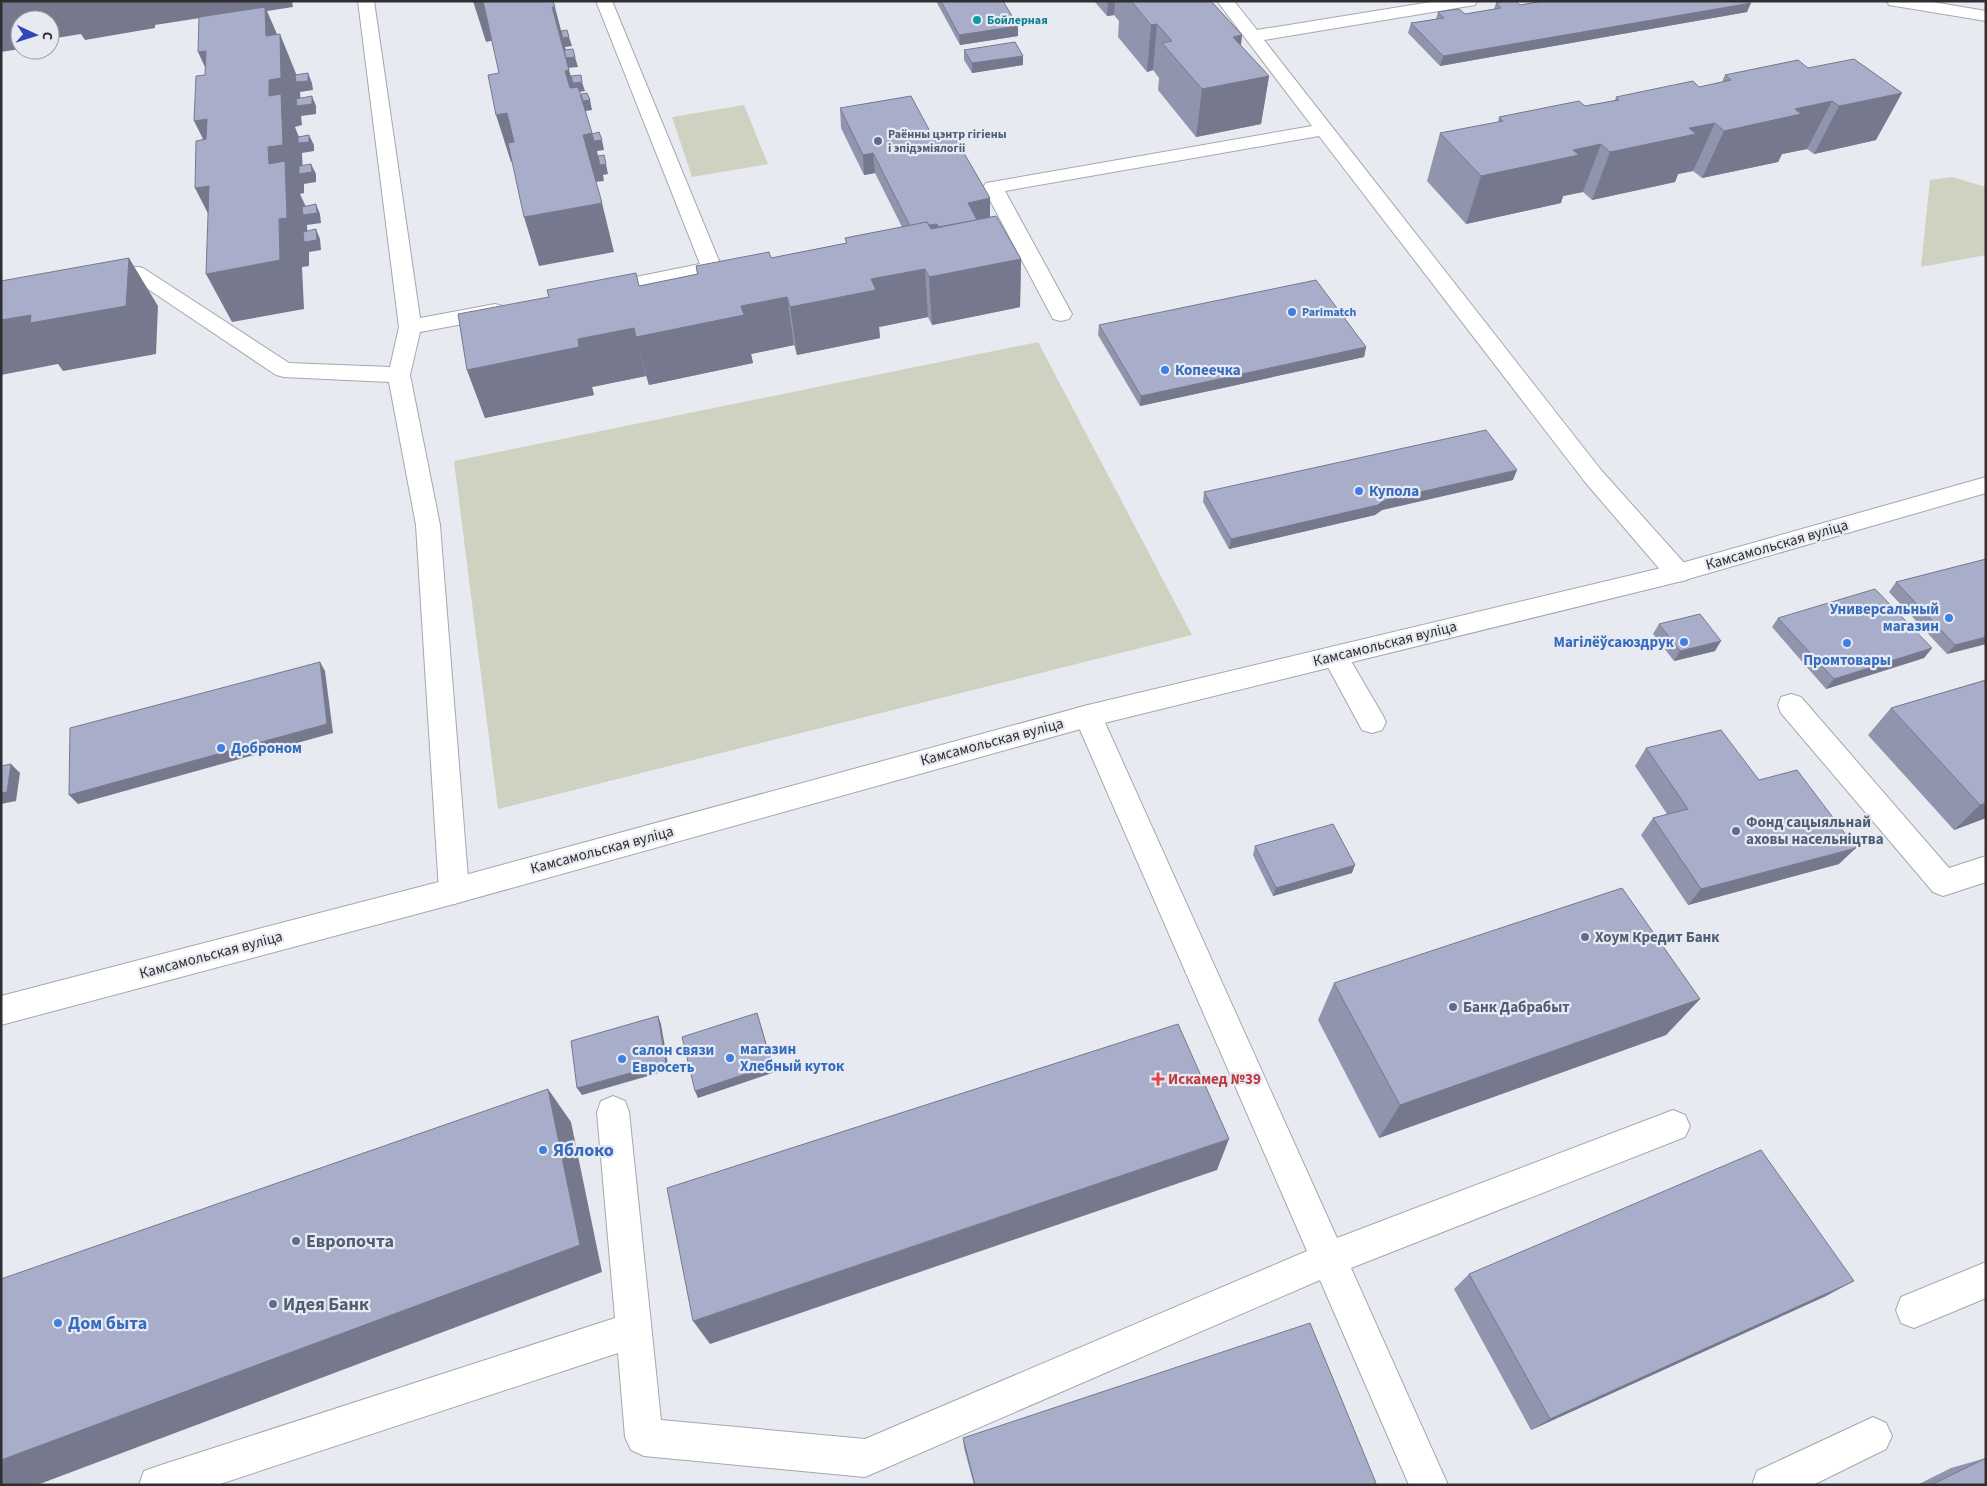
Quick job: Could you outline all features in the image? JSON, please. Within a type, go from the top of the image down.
[{"type":"main road","points":[[366,1],[410,327],[399,375],[428,524],[454,891]]},
{"type":"main road","points":[[583,294],[712,268],[604,1]]},
{"type":"main road","points":[[1225,1],[1587,468],[1678,573]]},
{"type":"main road","points":[[1254,36],[1469,1]]},
{"type":"main road","points":[[1895,1],[1986,16]]},
{"type":"main road","points":[[1062,314],[993,187],[1325,129]]},
{"type":"main road","points":[[88,282],[136,272],[284,370],[399,375]]},
{"type":"main road","points":[[410,327],[516,307]]},
{"type":"main road","name":"Камсамольская вуліца","points":[[1,1011],[454,891],[1088,716],[1678,573],[1986,485]]},
{"type":"main road","points":[[1335,656],[1372,722]]},
{"type":"main road","points":[[1791,705],[1943,883],[1986,869]]},
{"type":"main road","points":[[1088,716],[1429,1485]]},
{"type":"main road","points":[[613,1112],[644,1437],[865,1458],[1329,1259],[1673,1126]]},
{"type":"main road","points":[[1914,1310],[1986,1280]]},
{"type":"main road","points":[[158,1485],[634,1330]]},
{"type":"main road","points":[[1772,1485],[1873,1436]]},
{"type":"green space","points":[[744,105],[768,164],[692,177],[672,117]]},
{"type":"green space","points":[[1952,177],[1986,187],[1986,255],[1921,267],[1930,180]]},
{"type":"green space","points":[[1038,342],[1192,635],[498,809],[454,461]]},
{"type":"building","points":[[483,1],[553,1],[555,7],[552,7],[569,70],[565,71],[570,88],[578,87],[592,133],[583,135],[602,203],[524,217],[508,143],[514,142],[507,113],[496,115],[488,75],[499,73]]},
{"type":"building","name":"Бойлерная","points":[[941,1],[1003,1],[1018,26],[959,35]]},
{"type":"building","points":[[1131,1],[1211,1],[1242,35],[1233,37],[1269,76],[1202,89],[1162,43],[1172,41],[1157,24],[1151,25]]},
{"type":"building","points":[[1516,1],[1520,5],[1543,1],[1749,1],[1751,3],[1443,56],[1411,23],[1444,18],[1438,12],[1459,9],[1465,14],[1501,8],[1496,3]]},
{"type":"building","points":[[265,7],[266,36],[280,34],[281,78],[269,80],[269,96],[281,94],[283,145],[268,147],[269,164],[285,161],[287,218],[279,219],[280,260],[206,274],[209,186],[195,188],[196,141],[206,139],[207,119],[194,121],[196,76],[205,75],[206,51],[198,52],[199,17]]},
{"type":"building","points":[[567,30],[569,37],[563,38],[561,31]]},
{"type":"building","points":[[1015,42],[1023,56],[972,63],[964,50]]},
{"type":"building","points":[[573,49],[575,57],[566,58],[564,50]]},
{"type":"building","points":[[1854,59],[1902,93],[1839,106],[1832,101],[1795,109],[1801,114],[1724,131],[1715,123],[1689,128],[1696,134],[1610,152],[1601,144],[1573,150],[1579,155],[1481,176],[1440,133],[1503,121],[1499,117],[1579,101],[1585,106],[1619,100],[1616,97],[1693,81],[1699,87],[1731,80],[1725,75],[1798,60],[1808,68]]},
{"type":"building","points":[[308,73],[308,81],[296,82],[295,75]]},
{"type":"building","points":[[581,75],[582,82],[573,83],[571,76]]},
{"type":"building","points":[[587,93],[590,100],[583,101],[581,94]]},
{"type":"building","points":[[312,96],[312,104],[297,106],[296,99]]},
{"type":"building","points":[[911,96],[933,137],[953,134],[990,198],[968,203],[977,220],[938,227],[937,224],[929,225],[927,222],[910,226],[873,153],[863,155],[840,108]]},
{"type":"building","points":[[599,132],[602,140],[594,141],[592,134]]},
{"type":"building","points":[[309,135],[309,142],[298,143],[298,137]]},
{"type":"building","points":[[604,155],[606,164],[600,165],[598,156]]},
{"type":"building","points":[[311,164],[312,172],[299,174],[299,166]]},
{"type":"building","points":[[316,204],[317,213],[303,215],[302,207]]},
{"type":"building","points":[[996,216],[1021,259],[929,277],[925,269],[871,279],[876,290],[790,307],[787,297],[741,306],[744,315],[636,337],[634,328],[578,339],[579,347],[467,370],[458,314],[549,297],[547,290],[636,273],[639,286],[698,274],[696,266],[769,252],[771,258],[847,243],[845,238],[927,222],[931,229]]},
{"type":"building","points":[[316,229],[317,240],[304,242],[303,232]]},
{"type":"building","points":[[129,258],[126,306],[30,323],[31,315],[1,320],[1,281]]},
{"type":"building","points":[[1316,280],[1366,347],[1141,396],[1099,325]]},
{"type":"building","name":"Купола","points":[[1486,430],[1517,470],[1385,500],[1378,505],[1231,539],[1204,492]]},
{"type":"building","name":"Универсальный магазин","points":[[1986,559],[1986,637],[1955,645],[1896,582]]},
{"type":"building","name":"Промтовары","points":[[1875,589],[1932,648],[1834,679],[1778,618]]},
{"type":"building","points":[[1700,614],[1721,641],[1680,651],[1659,624]]},
{"type":"building","points":[[320,662],[327,724],[69,795],[70,728]]},
{"type":"building","points":[[1986,680],[1986,803],[1980,805],[1891,708]]},
{"type":"building","name":"Фонд сацыяльнай аховы насельніцтва","points":[[1721,730],[1759,780],[1797,770],[1856,848],[1701,889],[1653,818],[1688,809],[1646,748]]},
{"type":"building","points":[[11,764],[7,792],[1,793],[1,766]]},
{"type":"building","points":[[1333,824],[1355,865],[1276,888],[1255,846]]},
{"type":"building","points":[[1622,888],[1700,999],[1400,1105],[1334,983]]},
{"type":"building","name":"магазин Хлебный куток","points":[[757,1013],[772,1065],[695,1091],[682,1037]]},
{"type":"building","name":"салон связи Евросеть","points":[[658,1016],[666,1063],[577,1088],[571,1041]]},
{"type":"building","points":[[1178,1024],[1229,1139],[693,1321],[667,1188]]},
{"type":"building","points":[[548,1089],[580,1245],[1,1460],[1,1279]]},
{"type":"building","points":[[1761,1150],[1854,1281],[1550,1419],[1469,1274]]},
{"type":"building","points":[[1310,1323],[1376,1483],[1370,1485],[975,1485],[963,1438]]},
{"type":"building","points":[[1986,1458],[1986,1485],[1931,1485]]},
{"type":"place","name":"Бойлерная","points":[[977,20]]},
{"type":"place","name":"Раённы цэнтр гігіены і эпідэміялогіі","points":[[878,141]]},
{"type":"place","name":"Parimatch","points":[[1292,312]]},
{"type":"place","name":"Копеечка","points":[[1165,370]]},
{"type":"place","name":"Купола","points":[[1359,491]]},
{"type":"place","name":"Универсальный магазин","points":[[1949,618]]},
{"type":"place","name":"Магілёўсаюздрук","points":[[1684,642]]},
{"type":"place","name":"Промтовары","points":[[1847,643]]},
{"type":"place","name":"Доброном","points":[[221,748]]},
{"type":"place","name":"Фонд сацыяльнай аховы насельніцтва","points":[[1736,831]]},
{"type":"place","name":"Хоум Кредит Банк","points":[[1585,937]]},
{"type":"place","name":"Банк Дабрабыт","points":[[1453,1007]]},
{"type":"place","name":"магазин Хлебный куток","points":[[730,1058]]},
{"type":"place","name":"салон связи Евросеть","points":[[622,1059]]},
{"type":"place","name":"Искамед №39","points":[[1158,1079]]},
{"type":"place","name":"Яблоко","points":[[543,1150]]},
{"type":"place","name":"Европочта","points":[[296,1241]]},
{"type":"place","name":"Идея Банк","points":[[273,1304]]},
{"type":"place","name":"Дом быта","points":[[58,1323]]}]
